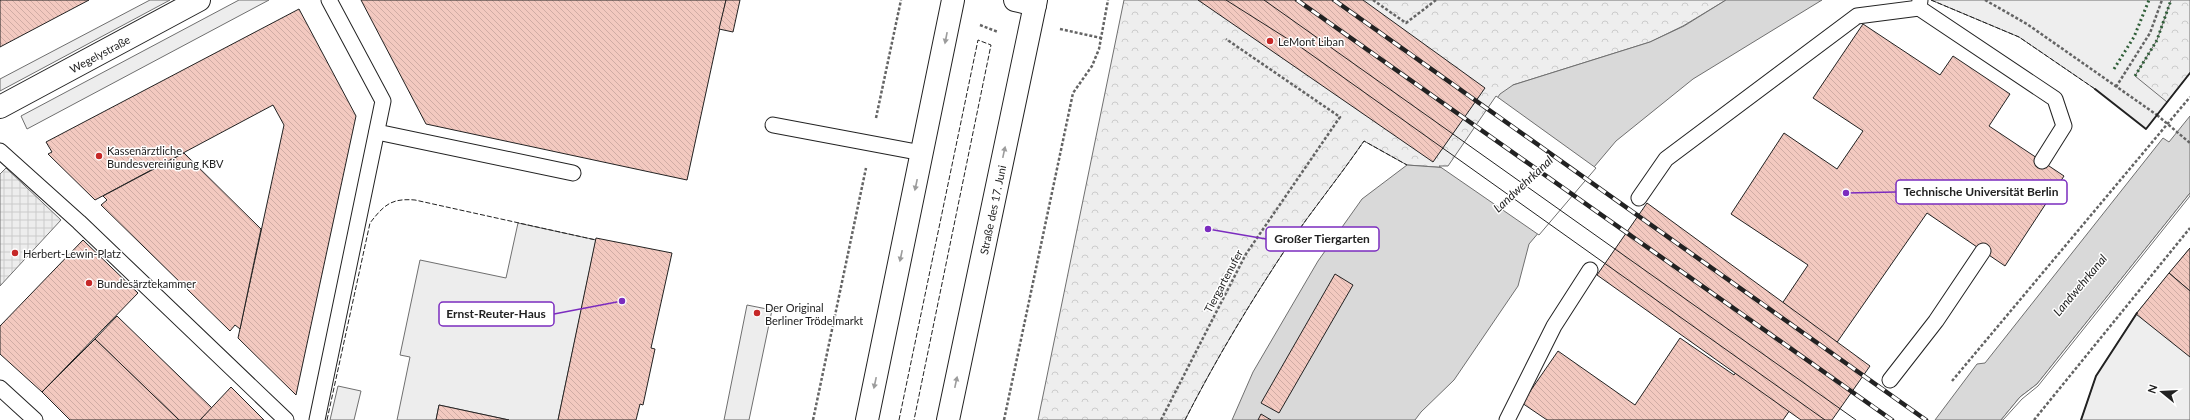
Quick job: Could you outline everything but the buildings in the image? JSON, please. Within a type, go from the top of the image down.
[{"type":"main road","name":"Wegelystraße","points":[[0,107],[199,0]]},
{"type":"main road","points":[[867,420],[953,0]]},
{"type":"main road","name":"Straße des 17. Juni","points":[[948,420],[1029,2]]},
{"type":"lane","points":[[317,420],[383,102],[329,0]]},
{"type":"lane","points":[[1639,198],[1666,159],[1857,16],[1919,4],[2055,99],[2064,126],[2042,161]]},
{"type":"lane","points":[[773,125],[922,153]]},
{"type":"lane","points":[[377,132],[574,173]]},
{"type":"lane","points":[[0,151],[79,222],[286,420]]},
{"type":"lane","points":[[1890,380],[1936,321],[1983,251]]},
{"type":"lane","points":[[1507,420],[1554,326],[1590,270]]},
{"type":"lane","points":[[0,388],[34,420]]},
{"type":"path","points":[[813,420],[901,0]]},
{"type":"path","points":[[1004,420],[1074,93],[1092,66],[1099,49],[1108,0]]},
{"type":"path","points":[[1373,0],[1406,23],[1436,0]]},
{"type":"path","points":[[1985,0],[2027,24],[2157,115],[2190,143]]},
{"type":"path","points":[[2116,87],[2150,33],[2162,0]]},
{"type":"path","points":[[980,25],[998,32]]},
{"type":"path","name":"Tiergartenufer","points":[[1161,420],[1246,254],[1340,118],[1226,39]]},
{"type":"path","points":[[1952,381],[2190,97]]},
{"type":"path","points":[[2034,420],[2190,228]]},
{"type":"green space","points":[[1124,0],[1726,0],[1683,26],[1650,42],[1513,85],[1449,168],[1407,165],[1364,141],[1275,265],[1222,353],[1185,420],[1038,420]]},
{"type":"green space","points":[[1931,0],[2190,0],[2190,73],[2146,129],[2095,89],[2019,37]]},
{"type":"green space","points":[[2171,0],[2190,0],[2190,73],[2167,102],[2135,76],[2157,40]]},
{"type":"green space","points":[[2190,248],[2190,420],[2081,420],[2096,376],[2136,314]]},
{"type":"shaded area","points":[[150,0],[170,0],[0,91],[0,79]]},
{"type":"shaded area","points":[[239,0],[269,0],[27,129],[21,116]]},
{"type":"shaded area","name":"Herbert-Lewin-Platz","points":[[6,168],[61,220],[0,286],[0,174]]},
{"type":"shaded area","points":[[518,223],[596,240],[558,420],[509,420],[439,405],[436,420],[397,420],[410,357],[400,355],[420,260],[506,278]]},
{"type":"shaded area","points":[[747,305],[772,310],[749,420],[724,420]]},
{"type":"shaded area","points":[[338,386],[361,391],[354,420],[330,420]]},
{"type":"water","name":"Landwehrkanal","points":[[1726,0],[1822,0],[1693,79],[1616,141],[1529,244],[1518,286],[1454,380],[1421,412],[1415,420],[1232,420],[1253,372],[1318,261],[1362,199],[1407,165],[1449,168],[1500,94],[1513,85],[1650,42],[1684,26]]},
{"type":"water","name":"Landwehrkanal","points":[[2190,116],[2190,193],[2037,384],[2020,397],[2001,420],[1935,420],[1977,364],[1985,363],[2163,138],[2169,142]]},
{"type":"pier","points":[[1496,96],[1596,168],[1539,235],[1439,166],[1448,166]]},
{"type":"pier","points":[[2190,193],[2190,196],[2038,386],[2022,399],[2003,420],[2001,420],[2020,397],[2037,384]]},
{"type":"tram line","points":[[1226,0],[1302,48],[1825,420]]},
{"type":"tram line","points":[[1264,0],[1856,420]]},
{"type":"railway","points":[[1297,0],[1892,420]]},
{"type":"railway","points":[[1334,0],[1926,420]]},
{"type":"hedge","points":[[2114,69],[2134,37],[2149,0]]},
{"type":"hedge","points":[[2135,76],[2157,40],[2171,0]]},
{"type":"fence","points":[[1931,0],[2019,37],[2095,89]]},
{"type":"fence","points":[[899,420],[978,40],[991,45],[914,420]]},
{"type":"fence","points":[[1185,420],[1222,353],[1275,265],[1364,141],[1407,165]]},
{"type":"fence","points":[[327,420],[370,223],[384,207],[400,200],[415,200],[596,240]]},
{"type":"wall","points":[[2095,89],[2146,129],[2190,73]]},
{"type":"wall","points":[[2081,420],[2096,376],[2137,313]]},
{"type":"place","name":"LeMont Liban","points":[[1270,41]]},
{"type":"place","name":"Kassenärztliche Bundesvereinigung KBV","points":[[99,156]]},
{"type":"place","name":"Technische Universität Berlin","points":[[1846,193]]},
{"type":"place","name":"Großer Tiergarten","points":[[1208,229]]},
{"type":"place","name":"Herbert-Lewin-Platz","points":[[15,253]]},
{"type":"place","name":"Bundesärztekammer","points":[[89,283]]},
{"type":"place","name":"Ernst-Reuter-Haus","points":[[622,301]]},
{"type":"place","name":"Der Original Berliner Trödelmarkt","points":[[757,313]]}]
